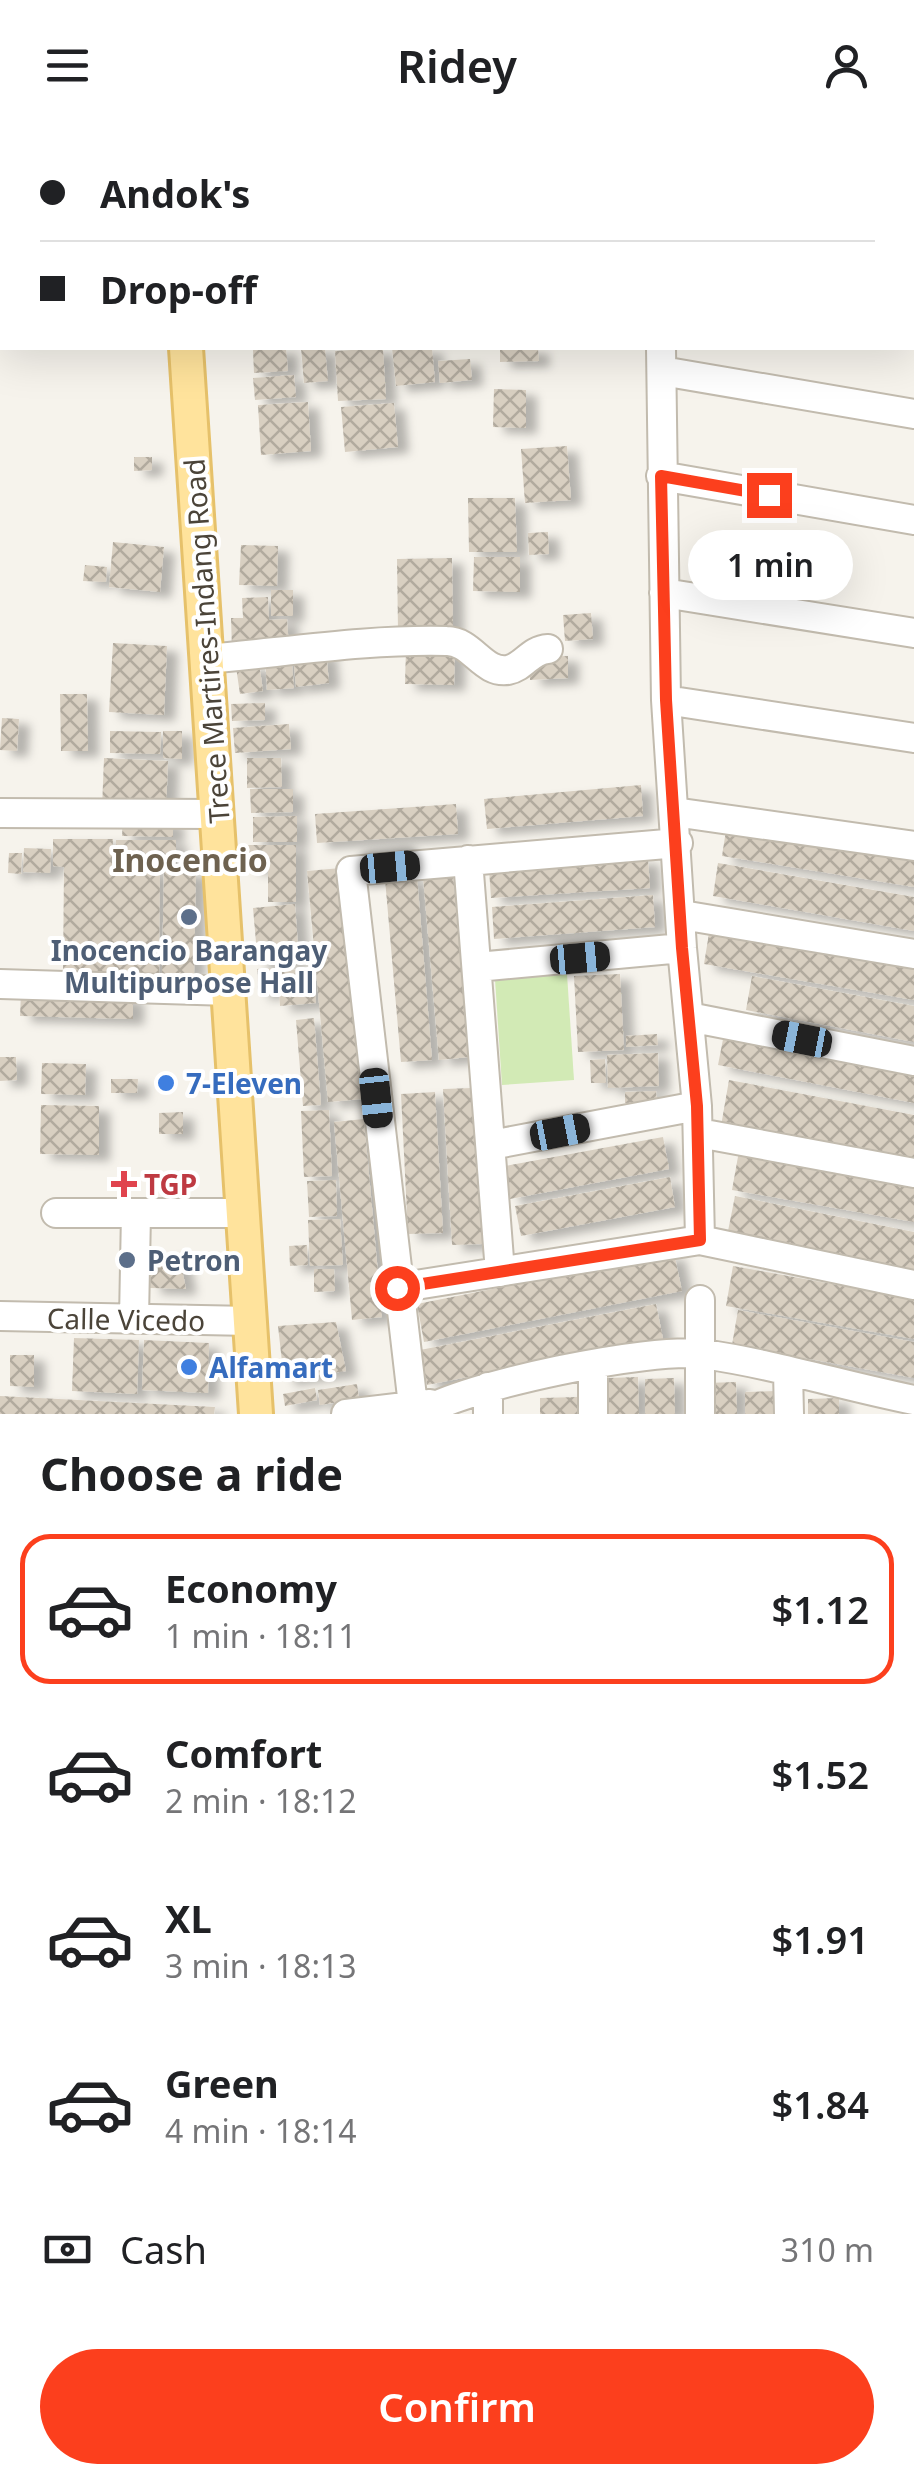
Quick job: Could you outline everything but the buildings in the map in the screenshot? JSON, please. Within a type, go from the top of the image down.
[{"type":"main road","name":"Trece Martires-Indang Road","points":[[186,350],[256,1414]]},
{"type":"street","points":[[700,1240],[698,1120],[666,700],[661,359],[914,414]]},
{"type":"street","points":[[661,476],[914,520]]},
{"type":"street","points":[[664,594],[914,634]]},
{"type":"street","points":[[208,659],[395,642],[450,641],[464,645],[485,663],[502,670],[519,666],[534,652],[548,649]]},
{"type":"street","points":[[666,700],[914,738]]},
{"type":"street","points":[[674,812],[914,846]]},
{"type":"street","points":[[0,814],[218,814]]},
{"type":"street","points":[[421,1409],[397,1288],[351,870],[678,843]]},
{"type":"street","points":[[468,860],[500,1272]]},
{"type":"street","points":[[682,915],[914,954]]},
{"type":"street","points":[[477,967],[682,948]]},
{"type":"street","points":[[0,984],[230,991]]},
{"type":"street","points":[[689,1016],[914,1061]]},
{"type":"street","points":[[490,1145],[698,1120],[914,1174]]},
{"type":"street","points":[[56,1213],[244,1213]]},
{"type":"street","points":[[134,1319],[136,1213]]},
{"type":"street","points":[[397,1288],[700,1240],[914,1285]]},
{"type":"street","points":[[700,1300],[700,1414]]},
{"type":"street","name":"Calle Vicedo","points":[[0,1316],[251,1321]]},
{"type":"street","points":[[346,1414],[488,1400],[593,1366],[700,1354],[788,1372],[899,1403]]},
{"type":"street","points":[[593,1366],[593,1414]]},
{"type":"street","points":[[788,1372],[789,1414]]},
{"type":"green space","points":[[567,974],[574,1080],[502,1085],[495,979]]},
{"type":"place","name":"Inocencio Barangay Multipurpose Hall","points":[[189,917]]},
{"type":"place","name":"7-Eleven","points":[[166,1083]]},
{"type":"place","name":"TGP","points":[[124,1184]]},
{"type":"place","name":"Petron","points":[[127,1260]]},
{"type":"place","name":"Alfamart","points":[[189,1367]]},
{"type":"district","name":"Inocencio","points":[[190,859]]},
{"type":"route","points":[[397,1288],[700,1240],[697,1106],[666,700],[661,476],[769,495]]}]
